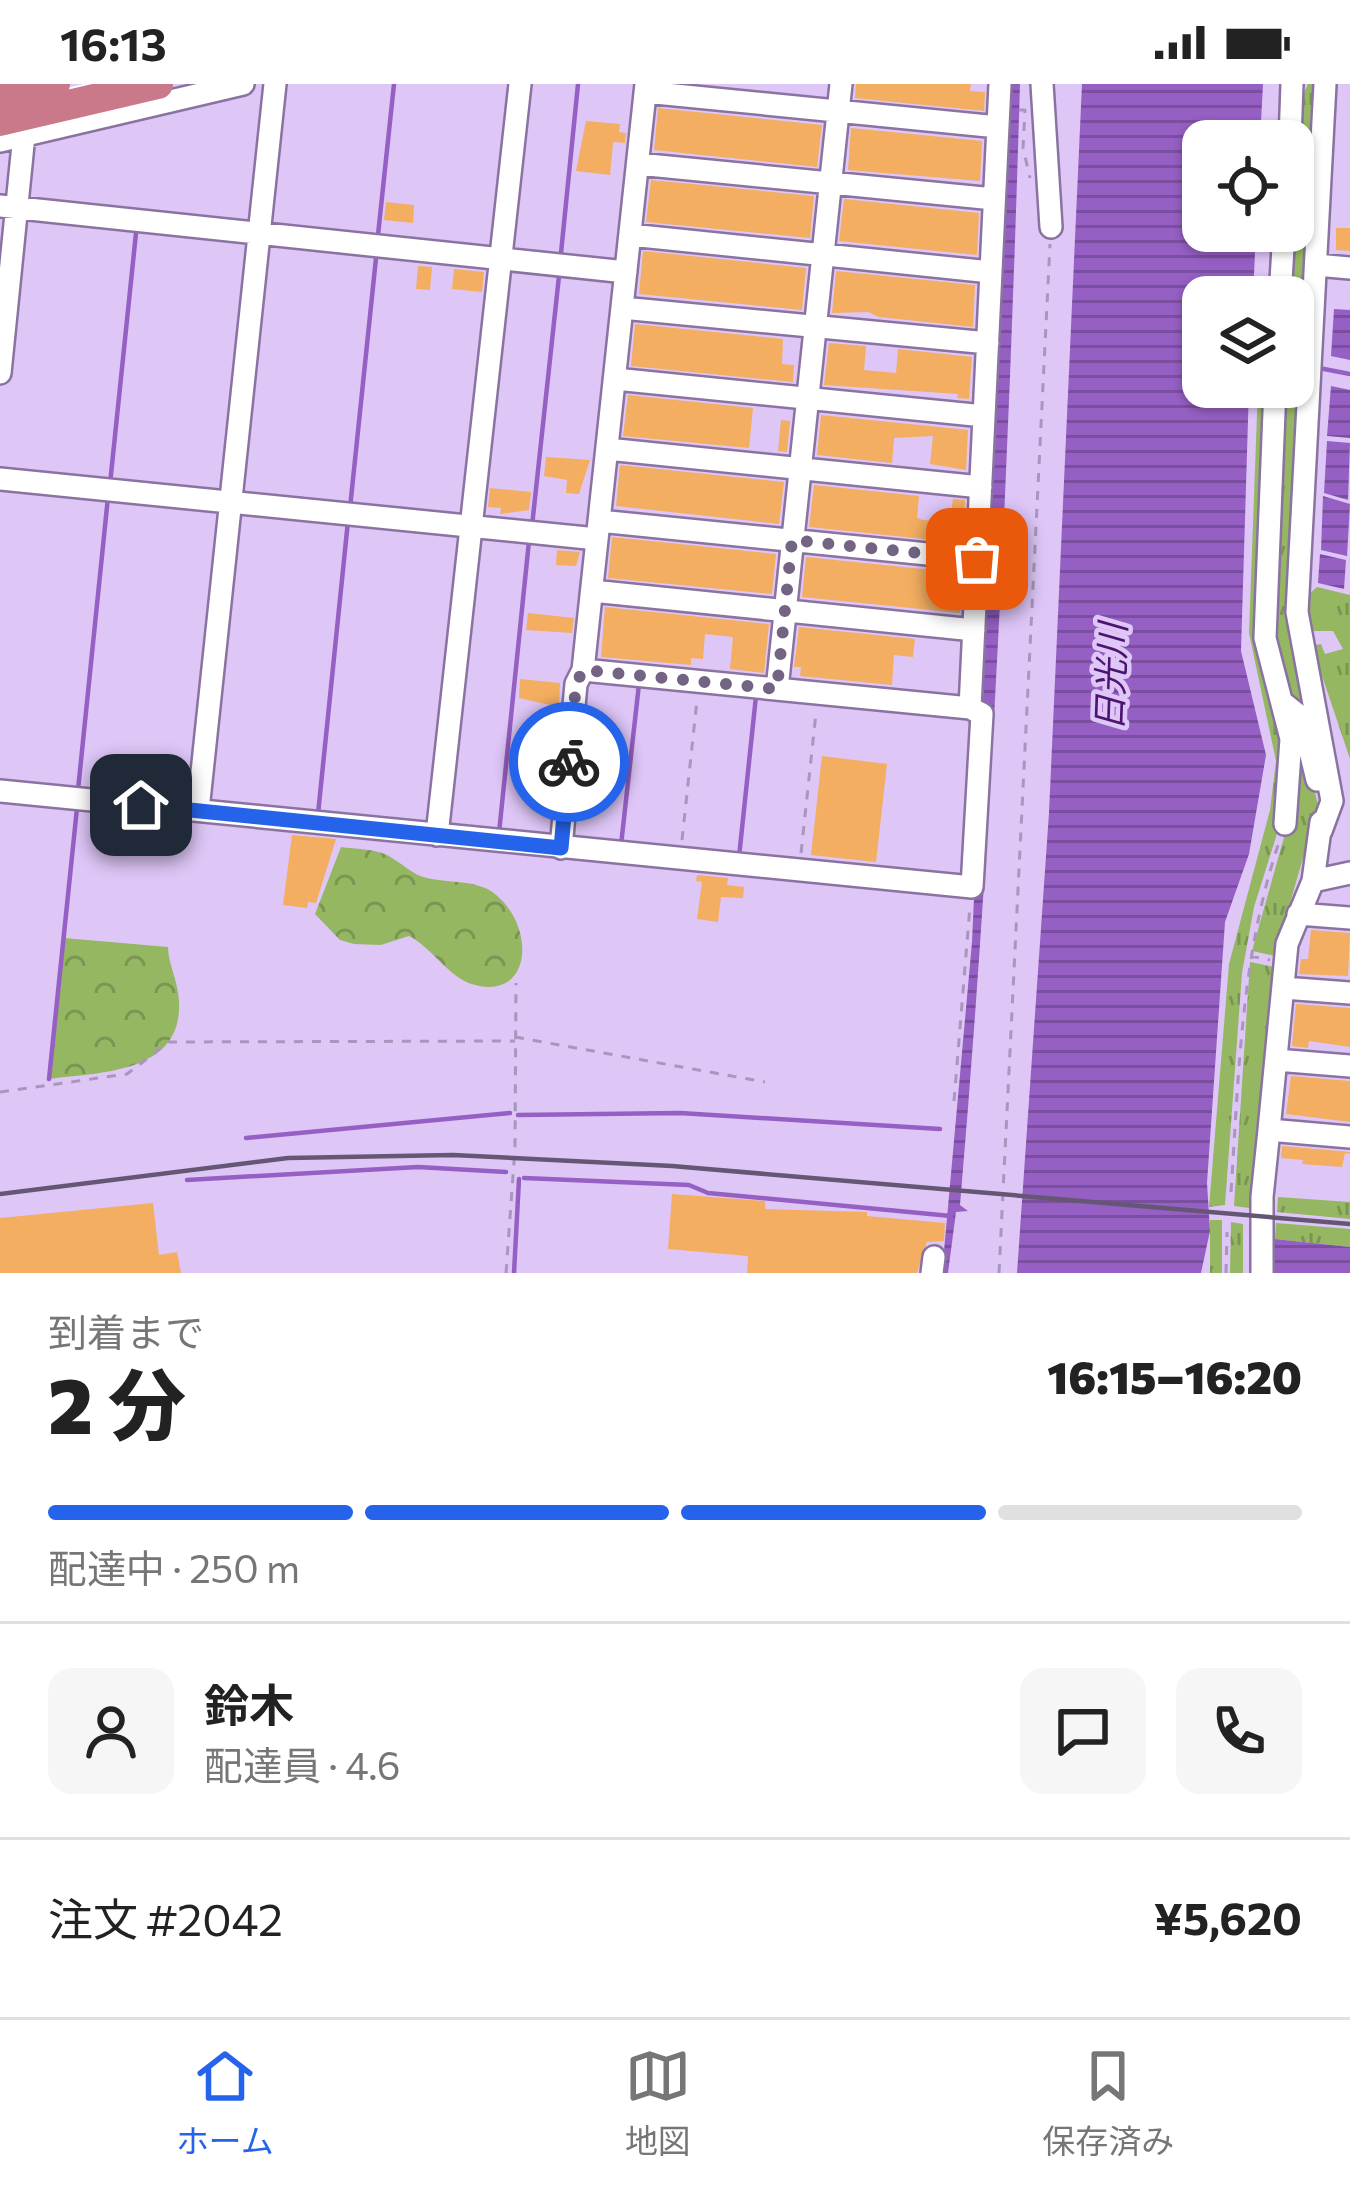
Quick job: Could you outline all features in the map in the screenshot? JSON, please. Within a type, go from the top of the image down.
[{"type":"highway","points":[[0,97],[55,84]]},
{"type":"highway","points":[[12,128],[158,84]]},
{"type":"street","points":[[0,373],[12,128],[29,84]]},
{"type":"street","points":[[0,141],[12,128],[243,84]]},
{"type":"street","points":[[198,810],[275,84]]},
{"type":"street","points":[[437,835],[520,84]]},
{"type":"street","points":[[777,689],[841,84]]},
{"type":"street","points":[[970,708],[1000,84]]},
{"type":"street","points":[[1042,84],[1051,227]]},
{"type":"street","points":[[1292,95],[1304,84]]},
{"type":"street","points":[[1321,831],[1333,801],[1297,612],[1325,84]]},
{"type":"street","points":[[561,848],[646,88],[838,111],[1001,115]]},
{"type":"street","points":[[638,164],[994,199]]},
{"type":"street","points":[[8,207],[626,272]]},
{"type":"street","points":[[630,235],[991,272]]},
{"type":"street","points":[[1316,265],[1350,268]]},
{"type":"street","points":[[622,308],[988,343]]},
{"type":"street","points":[[615,379],[984,416]]},
{"type":"street","points":[[1274,408],[1265,638],[1291,739],[1285,824]]},
{"type":"street","points":[[607,449],[981,487]]},
{"type":"street","points":[[0,479],[472,526],[792,540],[977,559]]},
{"type":"street","points":[[592,591],[974,630]]},
{"type":"street","points":[[0,790],[972,887],[982,714],[970,708],[583,670]]},
{"type":"street","points":[[1262,1273],[1262,1197],[1285,963],[1313,880],[1323,803],[1301,718],[1280,700]]},
{"type":"street","points":[[1313,880],[1350,873]]},
{"type":"street","points":[[1298,914],[1350,918]]},
{"type":"street","points":[[1283,988],[1350,993]]},
{"type":"street","points":[[1276,1060],[1350,1066]]},
{"type":"street","points":[[1269,1130],[1350,1136]]},
{"type":"path","points":[[999,1273],[1051,227]]},
{"type":"path","points":[[680,860],[699,682]]},
{"type":"path","points":[[799,872],[818,693]]},
{"type":"path","points":[[1231,1192],[1248,956],[1256,910],[1285,824]]},
{"type":"path","points":[[954,1101],[972,887]]},
{"type":"path","points":[[1248,956],[1285,963]]},
{"type":"path","points":[[506,1273],[514,1162],[516,983]]},
{"type":"path","points":[[0,1092],[128,1074],[169,1042],[515,1039],[765,1082]]},
{"type":"path","points":[[1226,1273],[1227,1232]]},
{"type":"green space","points":[[1308,84],[1318,84],[1314,158],[1314,120],[1296,120]]},
{"type":"green space","points":[[1287,252],[1309,252],[1308,276],[1285,276]]},
{"type":"green space","points":[[1257,408],[1270,408],[1261,636],[1282,721],[1280,824],[1254,907],[1242,973],[1225,1205],[1209,1207],[1229,964],[1270,810],[1276,761],[1249,633]]},
{"type":"green space","points":[[1278,408],[1300,408],[1290,601],[1317,738],[1284,696],[1270,640]]},
{"type":"green space","points":[[1317,587],[1350,595],[1350,759],[1312,646],[1321,644],[1325,654],[1343,649],[1333,631],[1309,631],[1309,594]]},
{"type":"green space","points":[[1297,719],[1318,805],[1275,956],[1252,951],[1290,816]]},
{"type":"green space","points":[[341,847],[382,853],[422,876],[491,891],[516,921],[522,955],[518,970],[509,981],[494,987],[475,985],[409,936],[381,945],[340,940],[315,914]]},
{"type":"green space","points":[[64,938],[168,947],[179,1001],[177,1025],[168,1043],[153,1056],[114,1070],[49,1079]]},
{"type":"green space","points":[[1250,962],[1274,967],[1249,1208],[1234,1206]]},
{"type":"green space","points":[[1278,1197],[1350,1202],[1350,1219],[1277,1212]]},
{"type":"green space","points":[[1210,1220],[1222,1220],[1222,1273],[1210,1273]]},
{"type":"green space","points":[[1231,1222],[1243,1224],[1243,1273],[1230,1273]]},
{"type":"green space","points":[[1276,1223],[1350,1229],[1350,1247],[1275,1239]]},
{"type":"water","points":[[1011,84],[1020,84],[1010,364],[990,785],[960,1205],[968,1211],[956,1212],[948,1273],[942,1273],[972,942]]},
{"type":"water","name":"日光川","points":[[1082,84],[1263,84],[1261,120],[1182,120],[1182,252],[1255,252],[1254,276],[1182,276],[1182,408],[1248,408],[1241,651],[1266,755],[1249,854],[1225,922],[1207,1183],[1210,1231],[1201,1273],[1017,1273],[1049,813]]},
{"type":"water","points":[[1334,309],[1350,310],[1350,360],[1331,356]]},
{"type":"water","points":[[1331,386],[1350,390],[1350,438],[1327,436]]},
{"type":"water","points":[[1327,441],[1350,443],[1348,500],[1324,493]]},
{"type":"water","points":[[1323,496],[1350,504],[1347,556],[1321,550]]},
{"type":"water","points":[[1320,554],[1346,560],[1344,589],[1318,583]]},
{"type":"water","points":[[1275,1239],[1350,1247],[1350,1273],[1275,1273]]},
{"type":"building","points":[[856,84],[971,84],[970,91],[985,92],[984,111],[855,98]]},
{"type":"building","points":[[658,108],[822,125],[817,167],[654,150]]},
{"type":"building","points":[[586,121],[620,124],[619,132],[626,133],[625,143],[613,142],[610,175],[576,171]]},
{"type":"building","points":[[851,128],[982,141],[980,181],[848,170]]},
{"type":"building","points":[[651,180],[814,196],[810,238],[646,222]]},
{"type":"building","points":[[844,199],[979,213],[977,255],[839,241]]},
{"type":"building","points":[[386,202],[414,205],[413,223],[384,220]]},
{"type":"building","points":[[1336,228],[1350,228],[1350,251],[1336,250]]},
{"type":"building","points":[[643,251],[806,268],[802,310],[639,294]]},
{"type":"building","points":[[418,266],[432,267],[430,290],[416,289]]},
{"type":"building","points":[[454,269],[484,272],[482,292],[452,289]]},
{"type":"building","points":[[836,271],[975,285],[973,327],[868,312],[832,313]]},
{"type":"building","points":[[635,324],[783,339],[782,364],[794,365],[793,382],[631,366]]},
{"type":"building","points":[[829,343],[866,346],[864,370],[896,373],[898,349],[972,357],[969,399],[957,398],[958,394],[824,385]]},
{"type":"building","points":[[628,395],[753,408],[749,448],[623,436]]},
{"type":"building","points":[[821,415],[968,430],[966,470],[930,464],[933,436],[894,438],[892,463],[817,455]]},
{"type":"building","points":[[781,420],[790,421],[787,452],[778,451]]},
{"type":"building","points":[[546,457],[590,460],[579,494],[566,493],[567,480],[544,476]]},
{"type":"building","points":[[620,465],[784,482],[779,524],[616,506]]},
{"type":"building","points":[[814,485],[919,496],[917,518],[923,520],[950,522],[953,499],[965,500],[963,543],[809,527]]},
{"type":"building","points":[[490,488],[531,492],[529,510],[500,514],[501,508],[488,507]]},
{"type":"building","points":[[612,537],[776,554],[772,594],[608,578]]},
{"type":"building","points":[[557,550],[580,552],[576,566],[556,565]]},
{"type":"building","points":[[806,557],[962,573],[960,613],[802,597]]},
{"type":"building","points":[[605,607],[769,624],[764,673],[730,669],[733,637],[705,634],[703,659],[691,658],[691,665],[601,657]]},
{"type":"building","points":[[528,613],[574,618],[572,633],[526,630]]},
{"type":"building","points":[[799,627],[915,639],[913,657],[894,655],[892,685],[800,676],[801,667],[794,667]]},
{"type":"building","points":[[520,679],[560,683],[559,707],[519,698]]},
{"type":"building","points":[[585,754],[625,755],[624,767],[616,766],[616,772],[583,769]]},
{"type":"building","points":[[822,756],[887,764],[876,862],[811,855]]},
{"type":"building","points":[[292,835],[336,839],[316,903],[308,902],[307,908],[283,905]]},
{"type":"building","points":[[697,875],[728,878],[727,885],[744,887],[743,898],[721,897],[718,922],[697,919],[702,882],[696,881]]},
{"type":"building","points":[[1311,930],[1350,933],[1348,976],[1299,974],[1301,959],[1308,959]]},
{"type":"building","points":[[1296,1004],[1350,1008],[1350,1047],[1309,1041],[1308,1048],[1292,1046]]},
{"type":"building","points":[[1291,1076],[1350,1081],[1350,1122],[1286,1114]]},
{"type":"building","points":[[1282,1146],[1350,1152],[1350,1154],[1345,1153],[1342,1167],[1302,1164],[1303,1160],[1281,1158]]},
{"type":"building","points":[[672,1194],[765,1201],[765,1209],[867,1212],[867,1216],[945,1223],[944,1241],[927,1242],[917,1273],[747,1273],[748,1256],[668,1249]]},
{"type":"building","points":[[153,1203],[159,1255],[177,1252],[181,1273],[0,1273],[0,1218]]},
{"type":"waterway","points":[[378,235],[394,84]]},
{"type":"waterway","points":[[561,253],[578,84]]},
{"type":"waterway","points":[[110,484],[136,233]]},
{"type":"waterway","points":[[350,508],[376,258]]},
{"type":"waterway","points":[[532,526],[559,276]]},
{"type":"waterway","points":[[1319,368],[1350,374]]},
{"type":"waterway","points":[[78,790],[108,497]]},
{"type":"waterway","points":[[318,814],[348,521]]},
{"type":"waterway","points":[[499,833],[529,541]]},
{"type":"waterway","points":[[621,845],[639,684]]},
{"type":"waterway","points":[[739,857],[756,696]]},
{"type":"waterway","points":[[49,1079],[77,808]]},
{"type":"waterway","points":[[246,1138],[510,1113]]},
{"type":"waterway","points":[[518,1115],[680,1113],[940,1129]]},
{"type":"waterway","points":[[187,1180],[418,1167],[506,1172]]},
{"type":"waterway","points":[[524,1178],[689,1185],[708,1193],[951,1216]]},
{"type":"waterway","points":[[514,1273],[519,1179]]},
{"type":"railway","points":[[0,1194],[288,1158],[453,1155],[672,1166],[1350,1224]]},
{"type":"way so far","points":[[569,762],[576,684],[583,670],[777,689],[792,540],[977,559]]},
{"type":"route","points":[[141,805],[561,848],[569,762]]}]
